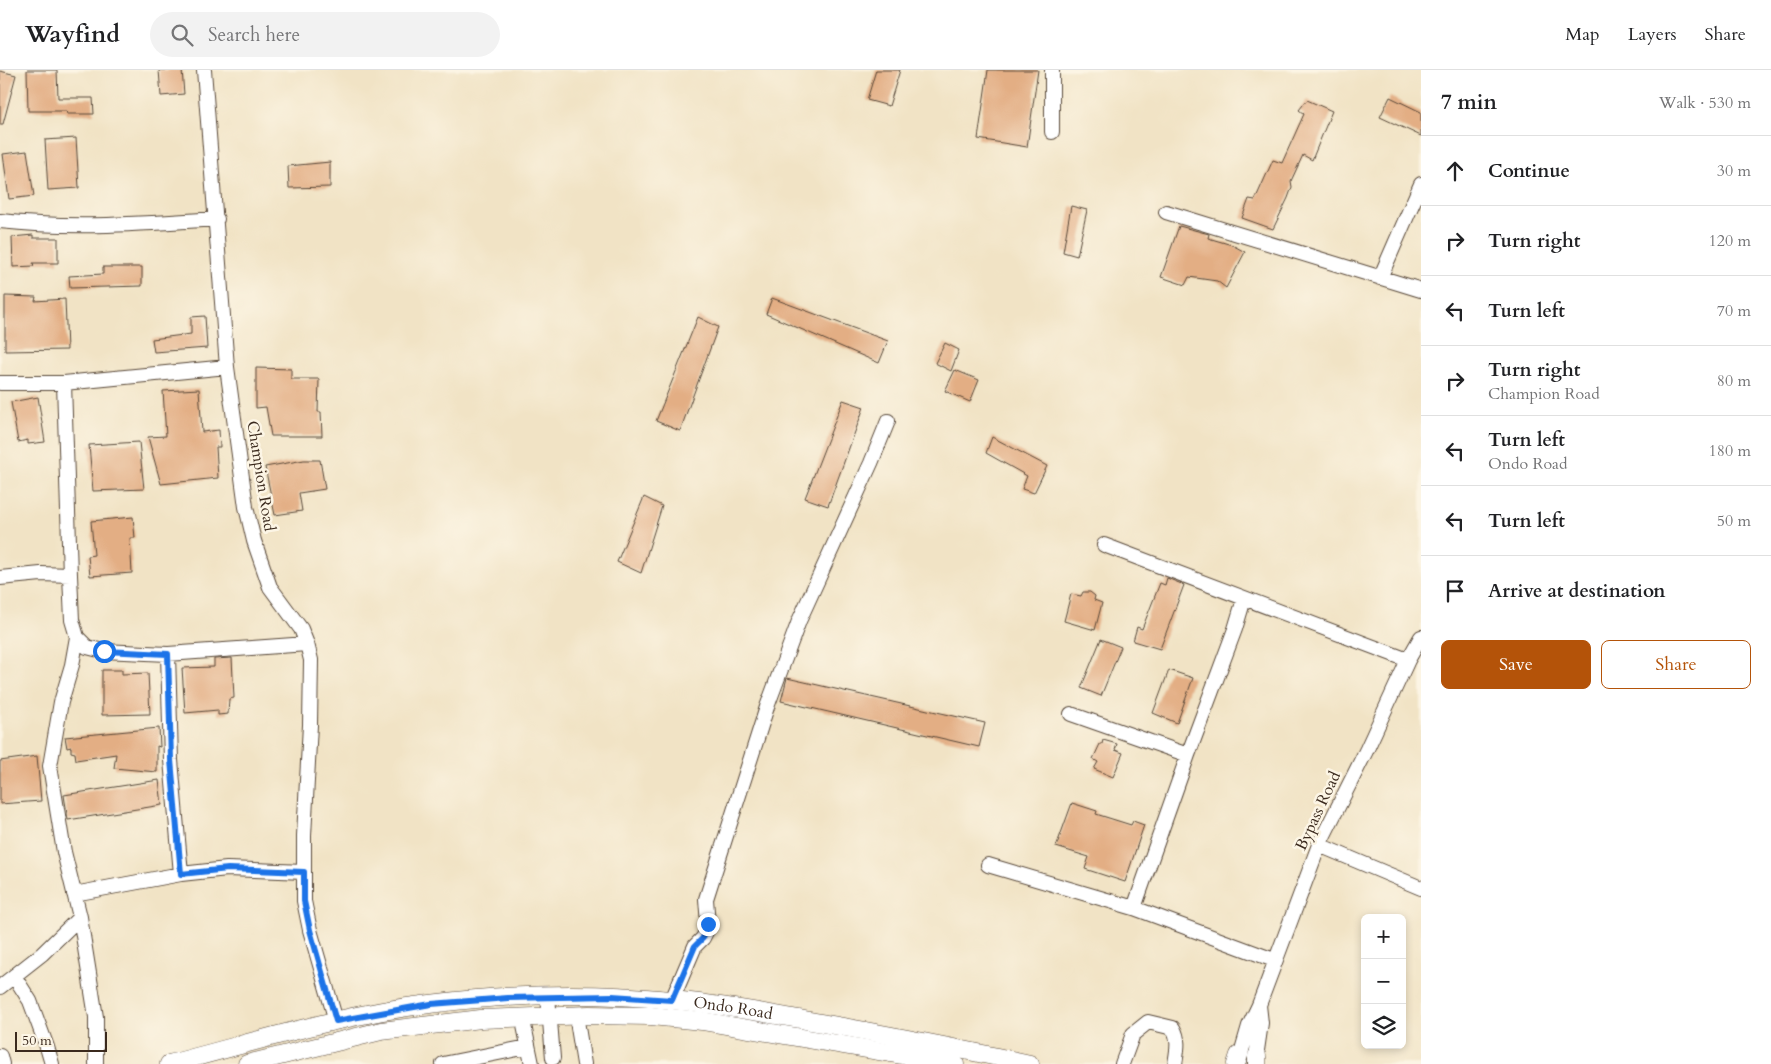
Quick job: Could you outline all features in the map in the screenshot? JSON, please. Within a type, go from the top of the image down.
[{"type":"main road","name":"Ondo Road","points":[[169,1064],[336,1021],[431,1004],[548,996],[612,996],[672,1000],[771,1014],[930,1061],[955,1064]]},
{"type":"main road","name":"Ondo Road","points":[[247,1064],[381,1030],[481,1019],[576,1015],[651,1016],[854,1037],[1030,1064]]},
{"type":"street","name":"Champion Road","points":[[204,70],[227,368],[246,507],[254,541],[270,587],[301,629],[311,660],[304,901],[310,930],[336,1021]]},
{"type":"street","points":[[1052,70],[1052,132]]},
{"type":"street","points":[[1380,278],[1421,184]]},
{"type":"street","points":[[1166,212],[1421,290]]},
{"type":"street","points":[[0,221],[38,225],[109,226],[217,219]]},
{"type":"street","points":[[0,384],[64,383],[227,368]]},
{"type":"street","points":[[64,383],[72,620],[77,637],[72,665],[61,702],[50,766],[64,852],[80,917],[96,1017],[96,1064]]},
{"type":"street","points":[[672,1000],[695,946],[706,932],[708,924],[706,899],[767,707],[795,630],[871,463],[888,421]]},
{"type":"street","points":[[1104,545],[1408,660]]},
{"type":"street","points":[[0,578],[41,574],[70,575]]},
{"type":"street","points":[[1134,908],[1188,755],[1213,692],[1244,599]]},
{"type":"street","points":[[77,637],[87,647],[104,651],[168,654],[307,644]]},
{"type":"street","name":"Bypass Road","points":[[1247,1061],[1248,1026],[1259,1005],[1274,960],[1319,844],[1421,637]]},
{"type":"street","points":[[168,654],[171,760],[181,874]]},
{"type":"street","points":[[1071,714],[1188,755]]},
{"type":"street","points":[[1319,844],[1421,888]]},
{"type":"street","points":[[988,865],[1134,908],[1274,960]]},
{"type":"street","points":[[74,894],[181,874],[228,869],[304,872]]},
{"type":"street","points":[[0,987],[42,954],[80,917]]},
{"type":"street","points":[[14,976],[30,1001],[52,1064]]},
{"type":"street","points":[[548,996],[553,1058]]},
{"type":"street","points":[[576,1015],[584,1064]]},
{"type":"street","points":[[522,1016],[532,1064]]},
{"type":"street","points":[[1122,1064],[1133,1034],[1148,1022],[1173,1028],[1177,1034],[1178,1042],[1175,1064]]},
{"type":"street","points":[[443,1064],[528,1047]]},
{"type":"street","points":[[0,1056],[2,1064]]},
{"type":"building","points":[[27,70],[57,70],[58,98],[93,98],[94,114],[67,114],[66,111],[28,111]]},
{"type":"building","points":[[159,70],[182,70],[184,94],[161,96]]},
{"type":"building","points":[[876,70],[900,70],[889,106],[867,100]]},
{"type":"building","points":[[988,70],[1038,70],[1027,147],[978,139]]},
{"type":"building","points":[[0,71],[16,75],[3,124],[0,124]]},
{"type":"building","points":[[1390,97],[1421,112],[1421,136],[1380,117]]},
{"type":"building","points":[[1307,100],[1332,111],[1312,160],[1303,155],[1291,181],[1292,187],[1288,198],[1273,229],[1242,218],[1249,199],[1255,200],[1273,160],[1282,163],[1304,114],[1299,110]]},
{"type":"building","points":[[76,138],[79,188],[48,190],[45,140]]},
{"type":"building","points":[[27,151],[34,196],[9,199],[3,154]]},
{"type":"building","points":[[330,162],[330,187],[289,188],[288,166]]},
{"type":"building","points":[[1071,206],[1087,210],[1077,256],[1063,252]]},
{"type":"building","points":[[1179,226],[1209,234],[1208,238],[1232,245],[1245,252],[1226,288],[1217,281],[1189,277],[1185,285],[1161,277]]},
{"type":"building","points":[[33,235],[33,238],[58,238],[58,263],[33,263],[34,266],[13,267],[12,237]]},
{"type":"building","points":[[103,267],[142,267],[142,286],[70,288],[69,276],[103,274]]},
{"type":"building","points":[[5,296],[36,297],[35,301],[65,299],[67,350],[5,351]]},
{"type":"building","points":[[772,298],[888,341],[879,363],[766,314]]},
{"type":"building","points":[[205,316],[207,348],[154,352],[152,339],[191,334],[191,317]]},
{"type":"building","points":[[698,317],[718,327],[680,431],[656,421]]},
{"type":"building","points":[[945,343],[959,350],[951,371],[935,363]]},
{"type":"building","points":[[256,368],[291,369],[291,379],[319,379],[318,412],[321,412],[322,436],[271,436],[266,407],[256,408]]},
{"type":"building","points":[[955,370],[979,380],[970,402],[945,391]]},
{"type":"building","points":[[199,389],[202,432],[219,430],[220,447],[216,447],[218,478],[161,484],[148,437],[166,436],[163,391]]},
{"type":"building","points":[[38,397],[45,442],[28,444],[28,440],[18,442],[11,402]]},
{"type":"building","points":[[843,400],[864,407],[828,506],[805,498]]},
{"type":"building","points":[[992,437],[1047,466],[1034,493],[1022,489],[1027,476],[986,453]]},
{"type":"building","points":[[139,442],[144,489],[93,491],[89,445]]},
{"type":"building","points":[[304,460],[320,460],[325,489],[299,493],[302,511],[275,515],[265,467]]},
{"type":"building","points":[[644,497],[662,506],[641,573],[617,562]]},
{"type":"building","points":[[133,517],[135,538],[130,538],[132,573],[90,576],[88,556],[94,555],[91,521]]},
{"type":"building","points":[[1167,578],[1184,585],[1160,649],[1133,641],[1137,627],[1142,629],[1160,583],[1165,585]]},
{"type":"building","points":[[1083,592],[1090,592],[1095,596],[1094,600],[1102,603],[1095,630],[1064,621],[1071,594],[1081,596]]},
{"type":"building","points":[[1101,639],[1121,647],[1101,696],[1081,688]]},
{"type":"building","points":[[232,658],[234,698],[229,699],[228,714],[218,715],[218,710],[185,713],[182,668],[214,667],[214,659]]},
{"type":"building","points":[[102,670],[122,670],[122,674],[148,673],[150,714],[102,715]]},
{"type":"building","points":[[1169,670],[1193,678],[1177,723],[1153,713]]},
{"type":"building","points":[[787,678],[985,723],[979,747],[781,701]]},
{"type":"building","points":[[159,728],[160,747],[157,746],[157,772],[114,768],[116,754],[76,760],[75,753],[71,752],[71,747],[67,748],[65,737]]},
{"type":"building","points":[[1103,740],[1117,744],[1115,750],[1123,753],[1113,777],[1094,769],[1098,762],[1093,759]]},
{"type":"building","points":[[37,756],[41,801],[0,804],[0,761]]},
{"type":"building","points":[[159,780],[162,805],[68,820],[64,795]]},
{"type":"building","points":[[1072,803],[1097,811],[1096,814],[1131,825],[1133,821],[1144,825],[1125,882],[1085,869],[1089,857],[1056,847]]},
{"type":"route","points":[[104,651],[168,654],[171,760],[181,874],[228,869],[304,872],[304,901],[310,930],[336,1021],[431,1004],[508,998],[612,996],[672,1000],[695,946],[703,938],[708,924]]}]
